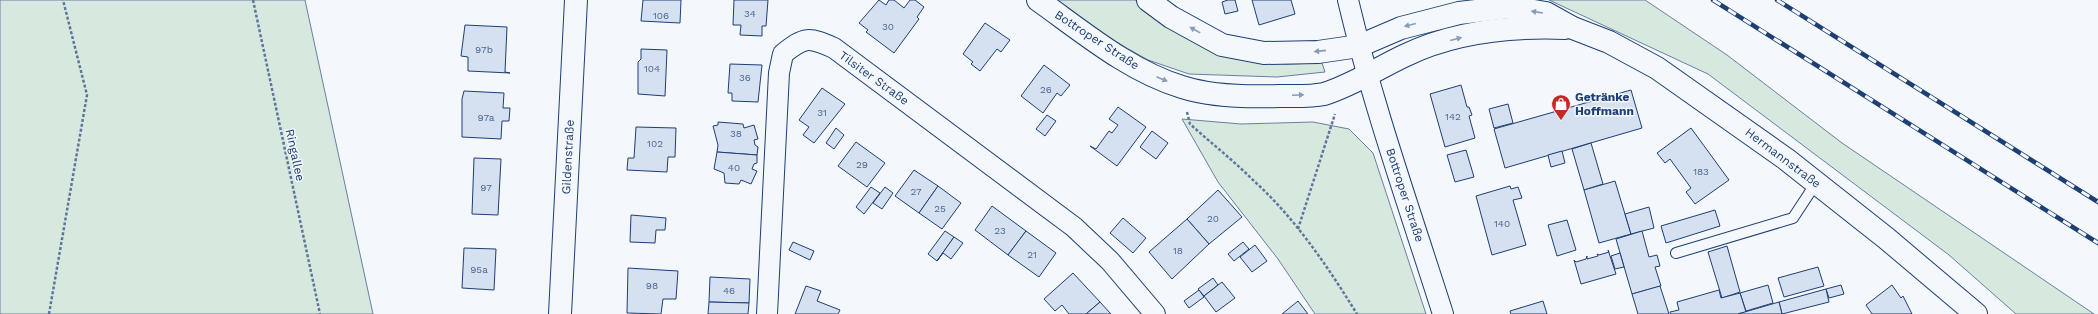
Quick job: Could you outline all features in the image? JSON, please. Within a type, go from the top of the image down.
[{"type":"main road","name":"Gildenstraße","points":[[560,314],[576,0]]},
{"type":"main road","name":"Bottroper Straße","points":[[1038,0],[1110,51],[1147,73],[1183,87],[1259,97],[1323,94],[1369,76]]},
{"type":"main road","points":[[1148,0],[1171,17],[1222,45],[1264,53],[1318,52],[1359,46]]},
{"type":"main road","name":"Hermannstraße","points":[[1359,46],[1401,28],[1459,13],[1509,7],[1546,13],[1573,28],[1609,42],[1657,68],[1786,159],[1886,238],[1976,314]]},
{"type":"main road","name":"Hermannstraße","points":[[1369,76],[1406,55],[1431,45],[1480,33],[1537,27],[1573,28]]},
{"type":"street","name":"Bottroper Straße","points":[[1348,0],[1359,46],[1379,114],[1443,314]]},
{"type":"street","name":"Tilsiter Straße","points":[[767,314],[779,73],[782,54],[795,44],[813,39],[834,48],[1074,228],[1110,261],[1155,314]]},
{"type":"lane","points":[[1676,253],[1793,218],[1816,183]]},
{"type":"path","points":[[49,314],[87,95],[63,0]]},
{"type":"path","name":"Ringallee","points":[[253,0],[320,314]]},
{"type":"path","points":[[1183,87],[1190,124],[1255,181],[1298,230],[1329,269],[1357,314]]},
{"type":"path","points":[[1298,230],[1333,116],[1338,110]]},
{"type":"shaded area","points":[[0,0],[305,0],[373,314],[0,314]]},
{"type":"shaded area","points":[[1057,0],[1135,0],[1201,46],[1227,57],[1285,64],[1322,63],[1325,72],[1277,77],[1189,74],[1148,60],[1109,38]]},
{"type":"shaded area","points":[[1549,0],[1645,0],[1727,55],[1842,143],[2094,314],[2016,314],[1949,255],[1708,74]]},
{"type":"shaded area","points":[[1182,119],[1241,124],[1313,122],[1349,129],[1373,153],[1426,314],[1315,314],[1278,259],[1218,182]]},
{"type":"building","points":[[643,0],[681,0],[680,23],[641,21]]},
{"type":"building","points":[[734,0],[768,0],[766,26],[762,26],[762,36],[740,35],[741,25],[733,25]]},
{"type":"building","points":[[879,0],[886,5],[889,0],[894,0],[904,8],[910,0],[915,0],[924,7],[917,17],[919,19],[894,53],[866,32],[868,30],[859,23]]},
{"type":"building","points":[[1235,0],[1238,11],[1225,14],[1222,2]]},
{"type":"building","points":[[1252,0],[1291,0],[1295,14],[1259,25]]},
{"type":"building","points":[[985,23],[1010,40],[1001,52],[997,49],[980,71],[971,64],[973,62],[963,54]]},
{"type":"building","points":[[465,25],[507,27],[505,72],[510,73],[468,71],[468,57],[461,56]]},
{"type":"building","points":[[641,49],[667,50],[665,96],[638,94],[638,62],[641,59]]},
{"type":"building","points":[[730,64],[762,65],[758,102],[732,101],[732,93],[728,93]]},
{"type":"building","points":[[1044,65],[1070,85],[1061,96],[1057,93],[1043,113],[1021,96]]},
{"type":"building","points":[[1461,85],[1467,107],[1469,107],[1472,115],[1469,116],[1475,138],[1445,147],[1430,94]]},
{"type":"building","points":[[822,88],[845,104],[814,143],[803,135],[809,127],[799,120]]},
{"type":"building","points":[[1631,90],[1642,128],[1505,168],[1494,129]]},
{"type":"building","points":[[464,91],[504,93],[503,108],[510,108],[509,121],[502,121],[501,139],[462,137],[462,99]]},
{"type":"building","points":[[1508,104],[1513,123],[1494,128],[1489,109]]},
{"type":"building","points":[[1118,107],[1146,127],[1117,166],[1090,146],[1096,149],[1109,131],[1112,133],[1118,125],[1109,119]]},
{"type":"building","points":[[1047,115],[1056,121],[1045,136],[1036,129]]},
{"type":"building","points":[[718,122],[743,124],[744,128],[754,125],[758,139],[754,140],[755,145],[758,147],[757,155],[717,152],[718,145],[713,126],[718,125]]},
{"type":"building","points":[[636,127],[676,128],[675,157],[668,157],[667,172],[627,170],[628,158],[634,158]]},
{"type":"building","points":[[836,128],[844,135],[834,149],[826,143]]},
{"type":"building","points":[[1691,128],[1729,180],[1695,204],[1686,192],[1691,188],[1670,159],[1665,163],[1657,153]]},
{"type":"building","points":[[1152,131],[1168,143],[1156,159],[1140,147]]},
{"type":"building","points":[[856,142],[885,163],[867,187],[838,166]]},
{"type":"building","points":[[1591,143],[1603,184],[1584,190],[1572,149]]},
{"type":"building","points":[[1466,150],[1474,177],[1455,182],[1447,155]]},
{"type":"building","points":[[1562,151],[1565,163],[1551,167],[1548,155]]},
{"type":"building","points":[[717,152],[757,155],[757,163],[754,164],[752,169],[757,171],[751,184],[741,180],[739,184],[725,183],[724,173],[714,169]]},
{"type":"building","points":[[474,158],[501,159],[498,215],[472,214]]},
{"type":"building","points":[[914,170],[938,186],[919,213],[895,196]]},
{"type":"building","points":[[1615,181],[1631,234],[1599,243],[1584,190]]},
{"type":"building","points":[[938,186],[961,203],[942,229],[919,213]]},
{"type":"building","points":[[1510,186],[1511,189],[1518,187],[1522,198],[1513,200],[1526,245],[1492,255],[1476,196]]},
{"type":"building","points":[[871,187],[880,193],[864,214],[856,207]]},
{"type":"building","points":[[885,187],[893,193],[882,209],[873,203]]},
{"type":"building","points":[[1218,190],[1242,217],[1209,244],[1187,219]]},
{"type":"building","points":[[992,206],[1026,231],[1008,255],[975,230]]},
{"type":"building","points":[[1649,207],[1654,228],[1631,234],[1625,214]]},
{"type":"building","points":[[1715,210],[1720,226],[1666,243],[1661,226]]},
{"type":"building","points":[[631,215],[666,218],[665,230],[656,230],[655,243],[630,242]]},
{"type":"building","points":[[1123,218],[1146,238],[1133,253],[1110,233]]},
{"type":"building","points":[[1187,219],[1209,244],[1172,279],[1149,252]]},
{"type":"building","points":[[1567,220],[1576,250],[1557,256],[1548,225]]},
{"type":"building","points":[[945,231],[954,237],[937,261],[928,254]]},
{"type":"building","points":[[1026,231],[1056,253],[1039,277],[1008,255]]},
{"type":"building","points":[[1642,231],[1649,257],[1657,255],[1660,266],[1655,267],[1661,286],[1632,294],[1616,239]]},
{"type":"building","points":[[954,237],[963,243],[951,259],[943,253],[937,261]]},
{"type":"building","points":[[793,242],[814,251],[810,260],[789,250]]},
{"type":"building","points":[[1243,242],[1249,249],[1234,261],[1228,254]]},
{"type":"building","points":[[1255,245],[1267,261],[1252,272],[1240,257]]},
{"type":"building","points":[[1727,246],[1740,292],[1722,298],[1708,252]]},
{"type":"building","points":[[464,248],[496,249],[494,290],[462,288]]},
{"type":"building","points":[[1609,252],[1616,274],[1581,284],[1574,260],[1576,262],[1586,259],[1587,256],[1587,259],[1598,256],[1597,254],[1599,255]]},
{"type":"building","points":[[1620,253],[1624,267],[1615,269],[1611,256]]},
{"type":"building","points":[[1818,267],[1824,286],[1784,297],[1778,278]]},
{"type":"building","points":[[628,268],[678,271],[676,299],[663,299],[661,314],[627,313]]},
{"type":"building","points":[[1073,273],[1100,302],[1086,314],[1069,314],[1062,305],[1055,311],[1044,299]]},
{"type":"building","points":[[710,277],[750,279],[749,303],[709,302]]},
{"type":"building","points":[[1213,278],[1218,285],[1204,296],[1198,289]]},
{"type":"building","points":[[1222,282],[1235,298],[1216,312],[1204,296]]},
{"type":"building","points":[[1768,285],[1773,303],[1746,311],[1740,293]]},
{"type":"building","points":[[1841,285],[1844,294],[1829,298],[1826,289]]},
{"type":"building","points":[[1892,285],[1901,298],[1903,296],[1912,314],[1872,314],[1866,305]]},
{"type":"building","points":[[806,286],[821,291],[817,301],[840,310],[838,314],[795,314]]},
{"type":"building","points":[[1660,286],[1669,314],[1638,314],[1632,294]]},
{"type":"building","points":[[1826,289],[1829,302],[1782,314],[1779,302]]},
{"type":"building","points":[[1199,290],[1204,297],[1189,308],[1184,301]]},
{"type":"building","points":[[1719,290],[1721,298],[1740,293],[1746,312],[1737,314],[1671,314],[1670,312],[1679,310],[1677,302]]},
{"type":"building","points":[[1298,301],[1308,314],[1282,314]]},
{"type":"building","points":[[1543,301],[1547,314],[1511,314],[1510,311]]},
{"type":"building","points":[[709,302],[749,303],[748,314],[708,314]]},
{"type":"building","points":[[1100,302],[1111,314],[1086,314]]},
{"type":"building","points":[[1779,302],[1782,314],[1738,314]]},
{"type":"railway","points":[[1713,0],[2098,243]]},
{"type":"railway","points":[[1777,0],[2098,202]]},
{"type":"place","name":"Getränke Hoffmann","points":[[1561,121]]}]
